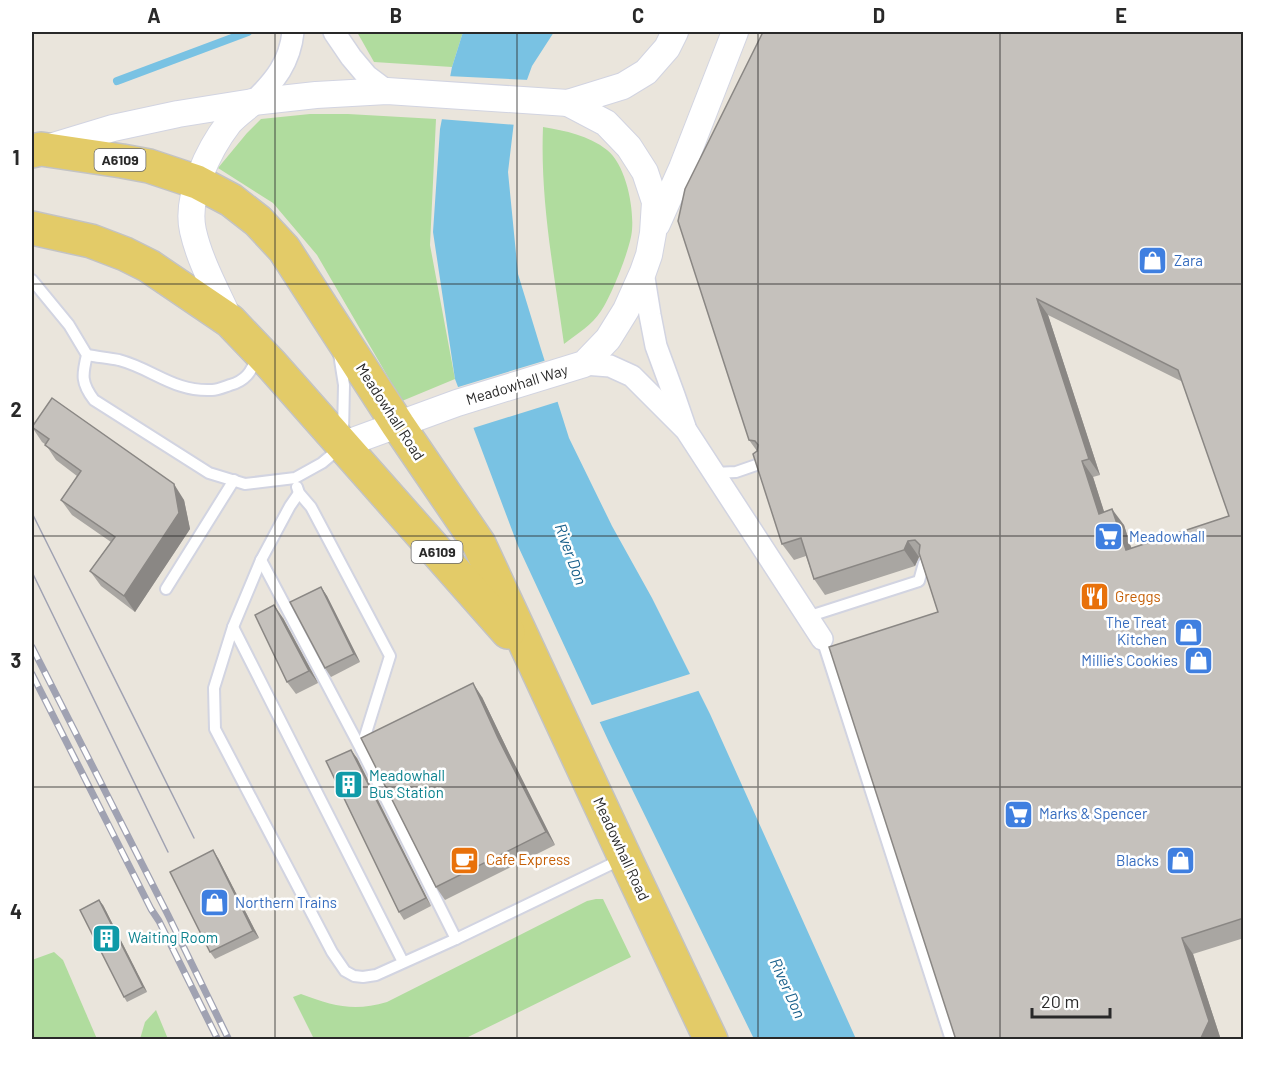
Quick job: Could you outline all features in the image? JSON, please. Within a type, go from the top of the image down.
[{"type":"main road","name":"Meadowhall Road","points":[[36,150],[140,164],[197,182],[231,200],[258,222],[284,249],[398,426],[479,544],[711,1040]]},
{"type":"main road","name":"Meadowhall Road","points":[[32,228],[91,241],[125,254],[149,266],[230,321],[531,658]]},
{"type":"street","points":[[253,102],[272,83],[282,67],[291,47],[293,32]]},
{"type":"street","points":[[334,32],[367,76],[387,91]]},
{"type":"street","name":"Meadowhall Way","points":[[253,102],[316,95],[387,91],[568,103],[623,86],[646,72],[667,48],[675,32]]},
{"type":"street","name":"Meadowhall Way","points":[[653,233],[682,168],[735,32]]},
{"type":"street","name":"Meadowhall Road","points":[[36,150],[113,128],[178,114],[253,102]]},
{"type":"street","name":"Meadowhall Road","points":[[230,321],[203,262],[191,217],[197,182],[214,146],[230,122],[253,102]]},
{"type":"street","name":"Meadowhall Way","points":[[342,446],[456,403],[584,364],[609,339],[626,310],[649,255],[655,202],[645,172],[628,147],[606,123],[568,103]]},
{"type":"street","points":[[643,272],[656,346],[686,430]]},
{"type":"street","points":[[584,364],[610,366],[632,376],[686,430],[822,639]]},
{"type":"lane","points":[[32,280],[69,325],[87,355],[83,377],[86,390],[94,400],[209,473],[245,484],[295,478],[322,463],[342,446]]},
{"type":"lane","name":"Meadowhall Road","points":[[333,324],[344,385],[342,446]]},
{"type":"lane","points":[[87,355],[120,360],[188,389],[213,390],[241,382],[253,369],[258,351]]},
{"type":"lane","points":[[713,473],[736,472],[762,463]]},
{"type":"lane","points":[[295,478],[299,493],[312,507],[390,656],[361,749]]},
{"type":"lane","points":[[166,589],[234,480]]},
{"type":"lane","points":[[299,493],[261,560],[233,627],[214,688],[216,729],[332,952],[345,971],[354,976],[376,975],[625,858]]},
{"type":"lane","points":[[261,560],[361,749],[456,939]]},
{"type":"lane","points":[[807,617],[919,581],[924,563]]},
{"type":"lane","points":[[233,627],[403,962]]},
{"type":"lane","points":[[822,639],[951,1040]]},
{"type":"green space","points":[[357,32],[463,32],[452,67],[374,62]]},
{"type":"green space","points":[[310,114],[436,119],[430,245],[455,379],[402,401],[317,255],[273,203],[218,168],[261,119]]},
{"type":"green space","points":[[543,127],[584,137],[607,150],[614,157],[624,176],[632,210],[631,238],[610,295],[593,321],[564,344],[546,209]]},
{"type":"green space","points":[[603,899],[631,957],[464,1039],[314,1039],[293,997],[301,994],[323,1002],[354,1007],[387,1002],[587,901]]},
{"type":"green space","points":[[54,952],[63,960],[97,1039],[32,1039],[32,960]]},
{"type":"green space","points":[[156,1010],[168,1039],[140,1039],[145,1022]]},
{"type":"water","name":"River Don","points":[[463,32],[554,32],[532,66],[515,113],[508,172],[518,274],[569,438],[710,714],[856,1039],[754,1039],[608,740],[518,546],[455,379],[433,232],[440,129],[452,67]]},
{"type":"pier","points":[[447,76],[530,80],[518,113],[517,125],[439,119]]},
{"type":"pier","points":[[547,360],[560,401],[470,429],[455,388]]},
{"type":"pier","points":[[693,673],[701,690],[597,723],[589,706]]},
{"type":"building","points":[[763,32],[1244,32],[1244,918],[1182,938],[1209,1021],[1200,1040],[956,1040],[829,647],[938,612],[919,553],[920,545],[915,540],[908,541],[904,550],[814,579],[801,538],[782,544],[753,454],[757,451],[758,445],[755,441],[749,440],[678,221],[685,189]],"holes":[[[1037,299],[1178,370],[1229,516],[1126,550],[1112,509],[1099,514],[1082,461],[1089,459]]]},
{"type":"building","points":[[52,398],[174,484],[179,513],[124,596],[90,571],[115,537],[61,500],[81,471],[45,445],[49,439],[32,427]]},
{"type":"building","points":[[321,587],[354,654],[325,668],[290,602]]},
{"type":"building","points":[[274,605],[309,671],[287,682],[255,615]]},
{"type":"building","name":"Meadowhall Bus Station","points":[[473,683],[546,832],[436,887],[361,738]]},
{"type":"building","points":[[351,750],[426,898],[399,912],[326,761]]},
{"type":"building","points":[[213,850],[253,931],[210,952],[170,872]]},
{"type":"building","name":"Waiting Room","points":[[99,900],[143,987],[124,997],[80,910]]},
{"type":"waterway","points":[[117,81],[248,32]]},
{"type":"tram line","points":[[32,513],[194,838]]},
{"type":"tram line","points":[[32,572],[168,852]]},
{"type":"railway","points":[[32,647],[229,1040]]},
{"type":"railway","points":[[32,674],[218,1040]]},
{"type":"place","name":"Zara","points":[[1153,261]]},
{"type":"place","name":"Meadowhall","points":[[1108,537]]},
{"type":"place","name":"Greggs","points":[[1094,597]]},
{"type":"place","name":"The Treat Kitchen","points":[[1188,632]]},
{"type":"place","name":"Millie's Cookies","points":[[1199,661]]},
{"type":"place","name":"Meadowhall Bus Station","points":[[348,785]]},
{"type":"place","name":"Marks & Spencer","points":[[1018,814]]},
{"type":"place","name":"Cafe Express","points":[[465,860]]},
{"type":"place","name":"Blacks","points":[[1180,861]]},
{"type":"place","name":"Northern Trains","points":[[214,903]]},
{"type":"place","name":"Waiting Room","points":[[107,938]]}]
